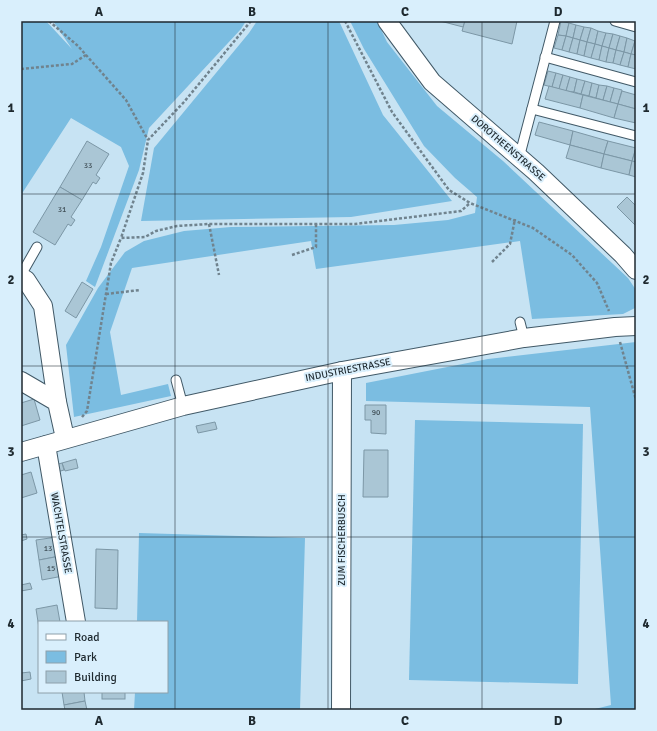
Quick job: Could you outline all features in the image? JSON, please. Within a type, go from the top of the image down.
[{"type":"street","name":"DOROTHEENSTRASSE","points":[[387,21],[432,82],[519,158],[623,254],[636,270]]},
{"type":"street","points":[[21,276],[26,280],[43,306],[56,402],[65,438]]},
{"type":"street","name":"INDUSTRIESTRASSE","points":[[21,452],[65,438],[183,406],[522,330],[636,326]]},
{"type":"street","name":"ZUM FISCHERBUSCH","points":[[341,710],[342,371]]},
{"type":"street","points":[[21,381],[56,402]]},
{"type":"street","name":"WACHTELSTRASSE","points":[[46,444],[76,621]]},
{"type":"lane","points":[[519,158],[555,21]]},
{"type":"lane","points":[[615,21],[636,27]]},
{"type":"lane","points":[[545,57],[636,82]]},
{"type":"lane","points":[[532,109],[636,136]]},
{"type":"lane","points":[[21,276],[37,247]]},
{"type":"lane","points":[[176,380],[183,406]]},
{"type":"path","points":[[49,21],[86,55],[126,100],[148,140]]},
{"type":"path","points":[[65,438],[87,411],[111,263],[143,173],[148,140],[189,96],[251,21]]},
{"type":"path","points":[[345,21],[392,112],[449,190],[470,203],[515,219],[532,228],[572,255],[597,283],[615,327],[636,400]]},
{"type":"path","points":[[21,70],[72,64],[86,55]]},
{"type":"path","points":[[121,238],[145,237],[156,231],[177,226],[209,224],[355,224],[461,211],[470,203]]},
{"type":"path","points":[[492,262],[510,244],[515,219]]},
{"type":"path","points":[[209,224],[219,275]]},
{"type":"path","points":[[292,255],[316,246],[316,224]]},
{"type":"path","points":[[106,294],[140,290]]},
{"type":"green space","points":[[21,21],[46,21],[72,49],[53,21],[246,21],[241,29],[149,128],[139,170],[95,287],[86,281],[101,247],[129,166],[121,147],[71,118],[21,195]]},
{"type":"green space","points":[[257,21],[339,21],[383,115],[452,201],[351,217],[141,221],[154,148],[249,33]]},
{"type":"green space","points":[[350,21],[377,21],[387,42],[437,106],[503,161],[628,278],[636,290],[635,308],[623,314],[532,319],[520,241],[316,269],[311,241],[132,268],[110,332],[121,395],[168,384],[171,396],[74,417],[66,345],[98,288],[125,252],[144,241],[184,231],[231,227],[394,225],[448,220],[475,213],[477,197],[455,178],[424,146],[364,49]]},
{"type":"green space","points":[[636,342],[636,710],[591,710],[611,705],[590,407],[366,401],[366,383],[488,359]]},
{"type":"green space","points":[[415,420],[583,424],[578,684],[409,680]]},
{"type":"green space","points":[[139,533],[305,538],[300,710],[134,710],[135,693],[168,693],[168,621],[137,621]]},
{"type":"building","points":[[440,21],[465,21],[463,27]]},
{"type":"building","points":[[465,21],[517,21],[512,44],[462,31]]},
{"type":"building","points":[[561,21],[569,23],[566,36],[558,35]]},
{"type":"building","points":[[569,23],[576,25],[573,38],[566,36]]},
{"type":"building","points":[[576,25],[584,27],[580,40],[573,38]]},
{"type":"building","points":[[584,27],[591,28],[587,42],[580,40]]},
{"type":"building","points":[[591,28],[598,31],[595,44],[587,42]]},
{"type":"building","points":[[598,31],[606,33],[602,46],[595,44]]},
{"type":"building","points":[[606,33],[613,34],[609,48],[602,46]]},
{"type":"building","points":[[613,34],[620,36],[616,50],[609,48]]},
{"type":"building","points":[[558,35],[566,36],[562,50],[554,48]]},
{"type":"building","points":[[566,36],[573,38],[569,52],[562,50]]},
{"type":"building","points":[[620,36],[627,38],[624,52],[616,50]]},
{"type":"building","points":[[573,38],[580,40],[577,54],[569,52]]},
{"type":"building","points":[[627,38],[635,41],[631,54],[624,52]]},
{"type":"building","points":[[580,40],[587,42],[584,56],[577,54]]},
{"type":"building","points":[[636,41],[636,55],[631,54]]},
{"type":"building","points":[[587,42],[595,44],[591,58],[584,56]]},
{"type":"building","points":[[595,44],[602,46],[599,60],[591,58]]},
{"type":"building","points":[[602,46],[609,48],[606,62],[599,60]]},
{"type":"building","points":[[609,48],[616,50],[613,63],[606,62]]},
{"type":"building","points":[[616,50],[624,52],[620,65],[613,63]]},
{"type":"building","points":[[624,52],[631,54],[628,67],[620,65]]},
{"type":"building","points":[[631,54],[636,55],[636,69],[628,67]]},
{"type":"building","points":[[548,71],[556,73],[552,87],[544,85]]},
{"type":"building","points":[[556,73],[563,75],[559,89],[552,87]]},
{"type":"building","points":[[563,75],[570,77],[566,91],[559,89]]},
{"type":"building","points":[[570,77],[577,79],[574,92],[566,91]]},
{"type":"building","points":[[577,79],[585,81],[581,94],[574,92]]},
{"type":"building","points":[[585,81],[592,83],[589,96],[581,94]]},
{"type":"building","points":[[592,83],[599,85],[596,98],[589,96]]},
{"type":"building","points":[[599,85],[607,86],[603,100],[596,98]]},
{"type":"building","points":[[549,86],[583,95],[580,108],[545,99]]},
{"type":"building","points":[[607,86],[614,88],[610,102],[603,100]]},
{"type":"building","points":[[614,88],[622,90],[618,104],[610,102]]},
{"type":"building","points":[[622,91],[636,95],[636,109],[618,104]]},
{"type":"building","points":[[583,95],[618,104],[614,118],[580,108]]},
{"type":"building","points":[[618,104],[636,109],[636,123],[614,118]]},
{"type":"building","points":[[539,122],[573,131],[570,145],[535,135]]},
{"type":"building","points":[[573,131],[608,141],[604,154],[570,145]]},
{"type":"building","points":[[87,141],[109,154],[96,175],[100,178],[96,184],[93,182],[82,200],[60,187]]},
{"type":"building","points":[[608,141],[636,148],[632,161],[604,154]]},
{"type":"building","points":[[570,145],[604,154],[601,168],[566,158]]},
{"type":"building","points":[[636,148],[636,162],[632,161]]},
{"type":"building","points":[[604,154],[632,161],[629,175],[601,168]]},
{"type":"building","points":[[632,161],[636,162],[636,177],[629,175]]},
{"type":"building","points":[[60,187],[82,200],[71,217],[75,220],[71,226],[68,224],[55,245],[33,232]]},
{"type":"building","points":[[627,197],[636,206],[636,226],[617,207]]},
{"type":"building","points":[[82,282],[93,289],[76,318],[65,311]]},
{"type":"building","points":[[34,399],[40,420],[21,426],[21,403]]},
{"type":"building","points":[[365,405],[386,405],[386,434],[371,433],[371,420],[365,420]]},
{"type":"building","points":[[215,422],[217,429],[198,433],[196,426]]},
{"type":"building","points":[[364,450],[388,450],[388,497],[363,497]]},
{"type":"building","points":[[76,459],[78,468],[65,471],[62,463]]},
{"type":"building","points":[[62,463],[64,470],[57,472],[55,465]]},
{"type":"building","points":[[31,472],[37,493],[21,498],[21,475]]},
{"type":"building","points":[[26,534],[27,539],[21,541],[21,535]]},
{"type":"building","points":[[57,537],[60,556],[39,560],[36,540]]},
{"type":"building","points":[[96,549],[118,550],[117,609],[95,608]]},
{"type":"building","points":[[60,556],[63,576],[42,580],[39,560]]},
{"type":"building","points":[[30,583],[32,589],[21,591],[21,585]]},
{"type":"building","points":[[57,605],[60,621],[38,622],[36,609]]},
{"type":"building","points":[[30,672],[31,679],[21,681],[21,673]]},
{"type":"building","points":[[62,693],[84,693],[85,701],[64,705]]},
{"type":"building","points":[[102,693],[125,693],[125,699],[102,699]]},
{"type":"building","points":[[85,701],[87,710],[65,710],[64,705]]}]
